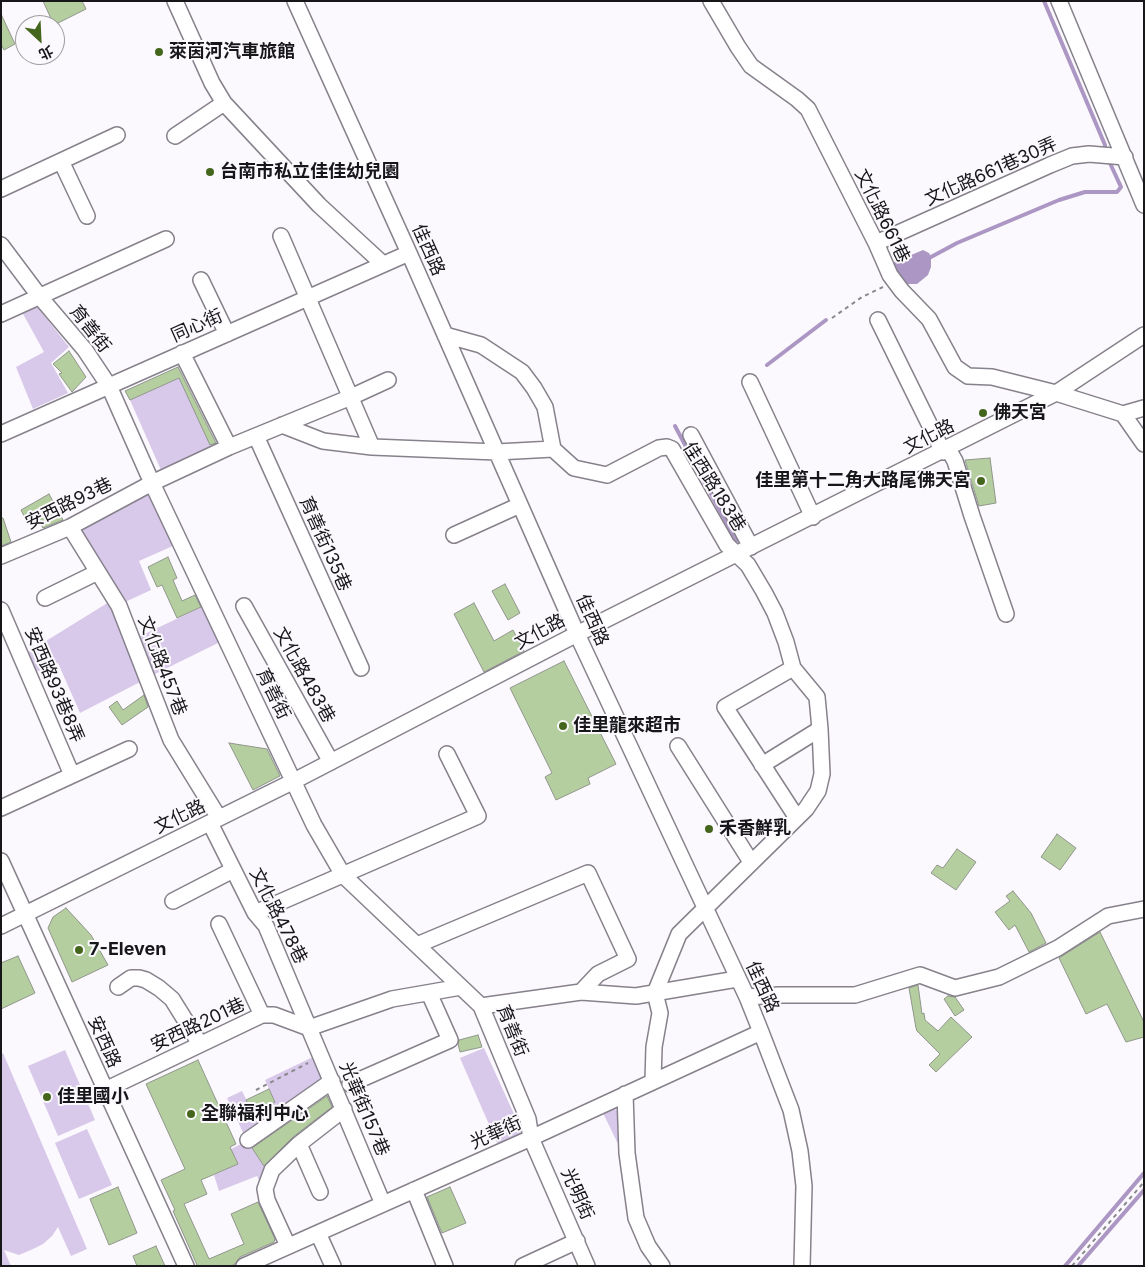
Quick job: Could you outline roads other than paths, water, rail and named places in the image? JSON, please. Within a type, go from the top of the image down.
[{"type":"street","points":[[175,1],[212,83],[224,103],[319,205],[383,264]]},
{"type":"street","name":"佳西路","points":[[295,1],[409,253],[577,634],[747,997],[791,1110],[800,1151],[804,1186],[802,1266]]},
{"type":"street","name":"文化路661巷","points":[[711,1],[738,47],[752,66],[808,109],[876,243],[890,275],[929,320],[955,367],[968,376],[992,377],[1123,414]]},
{"type":"street","points":[[1059,1],[1112,156],[1144,205]]},
{"type":"street","points":[[175,136],[224,103]]},
{"type":"street","points":[[1,189],[117,135]]},
{"type":"street","name":"文化路661巷30弄","points":[[876,243],[1072,156],[1089,154],[1112,156]]},
{"type":"street","points":[[61,161],[87,216]]},
{"type":"street","points":[[281,236],[372,447]]},
{"type":"street","points":[[1,314],[166,239]]},
{"type":"street","name":"育善街","points":[[1,245],[85,350],[109,386],[152,483],[314,825],[343,875],[481,1006],[528,1119],[532,1138]]},
{"type":"street","name":"同心街","points":[[1,434],[409,253]]},
{"type":"street","points":[[202,280],[227,334]]},
{"type":"street","points":[[878,320],[945,450],[955,461],[1006,614]]},
{"type":"street","points":[[282,425],[323,441],[372,447],[497,452],[553,449],[545,407],[522,372],[481,345],[445,335]]},
{"type":"street","name":"文化路","points":[[1,926],[294,781],[577,634],[1056,394],[1144,335]]},
{"type":"street","points":[[182,353],[228,447]]},
{"type":"street","points":[[152,483],[228,447],[388,380]]},
{"type":"street","points":[[750,382],[813,517]]},
{"type":"street","points":[[1144,408],[1123,414],[1144,444]]},
{"type":"street","points":[[653,1081],[654,1047],[660,1013],[655,993],[679,934],[806,809],[818,791],[822,774],[820,728],[816,696],[792,668],[786,642],[775,613],[748,566],[744,551],[691,435]]},
{"type":"street","name":"育善街135巷","points":[[256,436],[360,668]]},
{"type":"street","name":"佳西路183巷","points":[[553,449],[574,468],[607,474],[659,448],[667,447],[672,449],[727,545],[744,551]]},
{"type":"street","name":"安西路93巷","points":[[1,556],[70,527],[152,483]]},
{"type":"street","points":[[454,535],[520,505]]},
{"type":"street","name":"文化路457巷","points":[[70,527],[119,606],[171,740],[214,820]]},
{"type":"street","points":[[45,598],[98,572]]},
{"type":"street","name":"文化路483巷","points":[[244,606],[331,762]]},
{"type":"street","name":"安西路93巷8弄","points":[[1,610],[72,775]]},
{"type":"street","points":[[792,668],[725,707],[796,818]]},
{"type":"street","points":[[762,765],[820,728]]},
{"type":"street","points":[[678,746],[751,862]]},
{"type":"street","points":[[1,808],[129,749]]},
{"type":"street","points":[[256,913],[478,816],[447,754]]},
{"type":"street","name":"文化路478巷","points":[[214,820],[233,870],[256,913],[266,926],[309,1028]]},
{"type":"street","name":"安西路","points":[[1,861],[186,1266]]},
{"type":"street","points":[[173,901],[233,870]]},
{"type":"street","points":[[417,945],[588,873],[628,959],[598,974],[580,992]]},
{"type":"street","points":[[747,997],[855,995],[920,975],[955,988],[999,977],[1058,948],[1108,916],[1144,909]]},
{"type":"street","points":[[219,924],[262,1015]]},
{"type":"street","points":[[118,987],[131,978],[139,978],[159,988],[172,999],[200,1044]]},
{"type":"street","points":[[481,1006],[580,992],[636,996],[738,979]]},
{"type":"street","points":[[309,1028],[392,999],[461,987]]},
{"type":"street","points":[[350,1084],[450,1040],[429,993]]},
{"type":"street","name":"安西路201巷","points":[[105,1090],[262,1015],[274,1015],[309,1028]]},
{"type":"street","name":"光華街157巷","points":[[309,1028],[383,1204]]},
{"type":"street","name":"光華街","points":[[244,1266],[532,1138],[761,1032]]},
{"type":"street","points":[[248,1140],[332,1081]]},
{"type":"street","points":[[625,1094],[626,1153],[636,1218],[648,1246],[662,1266]]},
{"type":"street","points":[[288,1246],[267,1200],[265,1190],[272,1170],[299,1144],[344,1108]]},
{"type":"street","name":"光明街","points":[[532,1138],[587,1266]]},
{"type":"street","points":[[299,1144],[320,1192]]},
{"type":"street","points":[[414,1190],[445,1266]]},
{"type":"street","points":[[318,1233],[333,1266]]},
{"type":"street","points":[[524,1266],[577,1241]]},
{"type":"waterway","points":[[1044,1],[1105,145],[1105,152]]},
{"type":"waterway","points":[[931,257],[957,243],[1059,200],[1085,192],[1117,192],[1121,187],[1109,161]]},
{"type":"waterway","points":[[767,365],[826,320]]},
{"type":"waterway","points":[[675,426],[736,541]]},
{"type":"waterway","points":[[1065,1266],[1144,1173]]},
{"type":"waterway","points":[[1078,1266],[1144,1190]]},
{"type":"place","name":"萊茵河汽車旅館","points":[[159,52]]},
{"type":"place","name":"台南市私立佳佳幼兒園","points":[[210,172]]},
{"type":"place","name":"佛天宮","points":[[983,413]]},
{"type":"place","name":"佳里第十二角大路尾佛天宮","points":[[981,481]]},
{"type":"place","name":"佳里龍來超市","points":[[563,726]]},
{"type":"place","name":"禾香鮮乳","points":[[709,829]]},
{"type":"place","name":"7-Eleven","points":[[79,950]]},
{"type":"place","name":"佳里國小","points":[[47,1097]]},
{"type":"place","name":"全聯福利中心","points":[[191,1114]]}]
